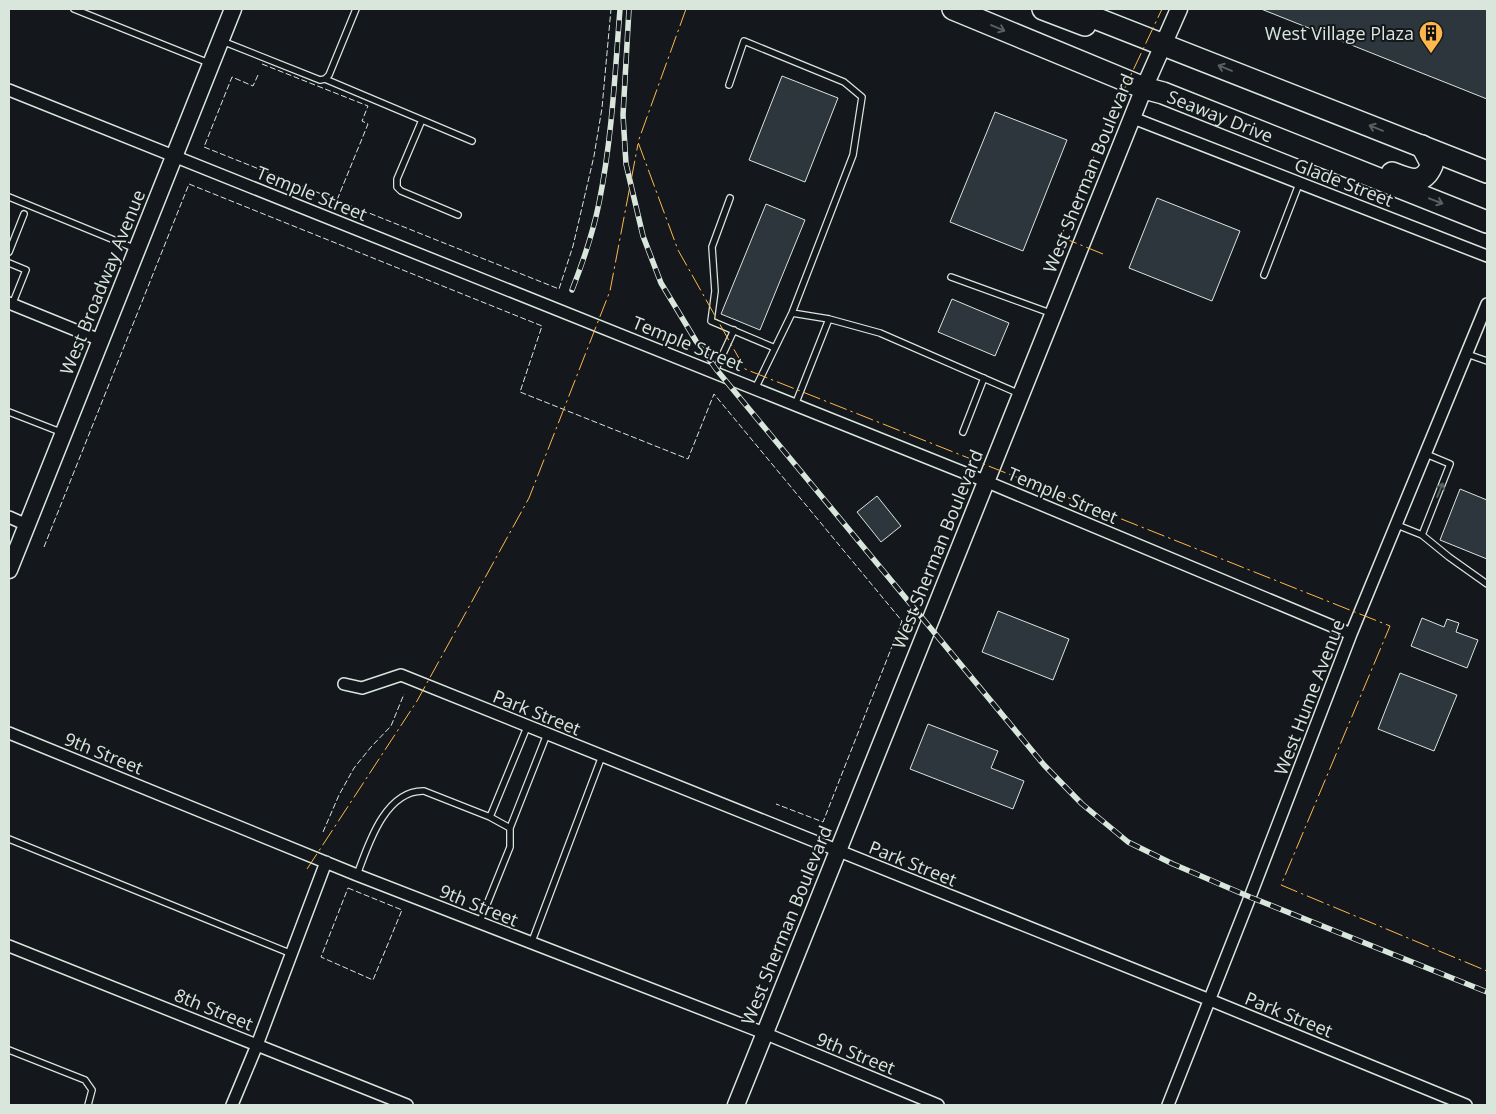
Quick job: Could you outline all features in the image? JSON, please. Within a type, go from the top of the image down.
[{"type":"highway","name":"Seaway Drive","points":[[954,9],[1153,91],[1487,222]]},
{"type":"highway","points":[[1044,9],[1106,33],[1134,32]]},
{"type":"highway","points":[[1072,9],[1487,172]]},
{"type":"highway","points":[[1153,91],[1195,95],[1413,180],[1421,179],[1429,173],[1432,165],[1422,146]]},
{"type":"main road","name":"West Broadway Avenue","points":[[9,570],[233,9]]},
{"type":"main road","name":"West Sherman Boulevard","points":[[736,1105],[1020,394],[1133,118],[1153,91],[1165,44],[1179,9]]},
{"type":"street","name":"Temple Street","points":[[9,90],[986,481],[1351,634]]},
{"type":"street","name":"Glade Street","points":[[1133,118],[1487,256]]},
{"type":"street","points":[[11,304],[100,340]]},
{"type":"street","name":"West Hume Avenue","points":[[1168,1105],[1351,634],[1487,304]]},
{"type":"street","points":[[9,518],[27,525]]},
{"type":"street","name":"Park Street","points":[[344,684],[362,688],[401,675],[1210,1000],[1466,1105]]},
{"type":"street","name":"9th Street","points":[[9,733],[479,924],[764,1034],[938,1105]]},
{"type":"street","points":[[232,1105],[257,1045],[326,862]]},
{"type":"street","name":"8th Street","points":[[9,946],[407,1105]]},
{"type":"lane","points":[[74,9],[211,64]]},
{"type":"lane","points":[[324,79],[329,75],[356,9]]},
{"type":"lane","points":[[220,40],[320,80],[324,79],[472,141]]},
{"type":"lane","points":[[729,84],[744,41],[844,82],[862,97],[853,155],[792,313],[755,389]]},
{"type":"lane","points":[[422,120],[399,174],[397,187],[400,191],[458,215]]},
{"type":"lane","points":[[1264,275],[1299,184]]},
{"type":"lane","points":[[9,197],[136,249]]},
{"type":"lane","points":[[730,198],[712,248],[715,291],[711,321],[775,348]]},
{"type":"lane","points":[[9,252],[24,214]]},
{"type":"lane","points":[[9,263],[26,270],[11,304]]},
{"type":"lane","points":[[951,277],[1053,314]]},
{"type":"lane","points":[[792,313],[829,319],[880,333],[1020,394]]},
{"type":"lane","points":[[795,405],[829,319]]},
{"type":"lane","points":[[714,373],[734,330]]},
{"type":"lane","points":[[1467,354],[1487,361]]},
{"type":"lane","points":[[963,432],[984,378]]},
{"type":"lane","points":[[9,412],[63,433]]},
{"type":"lane","points":[[1422,535],[1450,464],[1426,454]]},
{"type":"lane","points":[[1397,525],[1422,535],[1487,584]]},
{"type":"lane","points":[[490,817],[527,726]]},
{"type":"lane","points":[[479,924],[510,847],[510,828],[547,734]]},
{"type":"lane","points":[[531,944],[602,756]]},
{"type":"lane","points":[[357,875],[370,840],[381,821],[393,805],[406,794],[414,791],[424,791],[490,817],[510,828]]},
{"type":"lane","points":[[9,839],[292,954]]},
{"type":"lane","points":[[9,1050],[85,1080],[92,1090],[88,1105]]},
{"type":"building","name":"West Village Plaza","points":[[1261,9],[1487,9],[1487,99]]},
{"type":"building","points":[[782,76],[838,98],[805,182],[749,160]]},
{"type":"building","points":[[995,112],[1067,140],[1023,251],[950,222]]},
{"type":"building","points":[[1157,198],[1240,231],[1212,301],[1129,268]]},
{"type":"building","points":[[766,204],[805,220],[760,330],[721,314]]},
{"type":"building","points":[[952,299],[1009,323],[995,356],[938,332]]},
{"type":"building","points":[[1460,489],[1487,500],[1487,559],[1440,540]]},
{"type":"building","points":[[877,496],[901,526],[881,542],[857,512]]},
{"type":"building","points":[[998,611],[1069,639],[1053,680],[982,652]]},
{"type":"building","points":[[1422,618],[1444,627],[1447,619],[1459,623],[1456,632],[1478,640],[1467,668],[1411,646]]},
{"type":"building","points":[[1400,673],[1457,695],[1434,751],[1378,729]]},
{"type":"building","points":[[928,724],[998,751],[991,768],[1024,781],[1013,809],[910,769]]},
{"type":"railway","points":[[572,290],[591,236],[603,179],[612,106],[620,9]]},
{"type":"railway","points":[[629,9],[623,115],[626,164],[643,236],[661,283],[696,341],[716,369],[1044,765],[1082,804],[1128,842],[1173,864],[1250,897],[1487,992]]},
{"type":"fence","points":[[258,75],[253,86],[232,77],[204,147],[559,289],[573,246],[594,156],[602,108],[611,9]]},
{"type":"fence","points":[[262,64],[368,106],[362,121],[368,124],[337,200]]},
{"type":"fence","points":[[44,547],[189,184],[542,326],[520,392],[688,459],[714,394],[902,621],[823,822],[776,804]]},
{"type":"fence","points":[[323,832],[339,795],[354,768],[391,726],[404,694]]},
{"type":"fence","points":[[348,888],[402,910],[373,980],[321,957],[348,888]]},
{"type":"power","points":[[686,9],[638,142],[678,250],[745,369],[1390,626],[1281,885],[1487,971]]},
{"type":"power","points":[[1103,254],[1061,237],[1104,132],[1162,9]]},
{"type":"power","points":[[307,869],[417,701],[529,498],[610,291],[638,144]]},
{"type":"place","name":"West Village Plaza","points":[[1431,54]]}]
